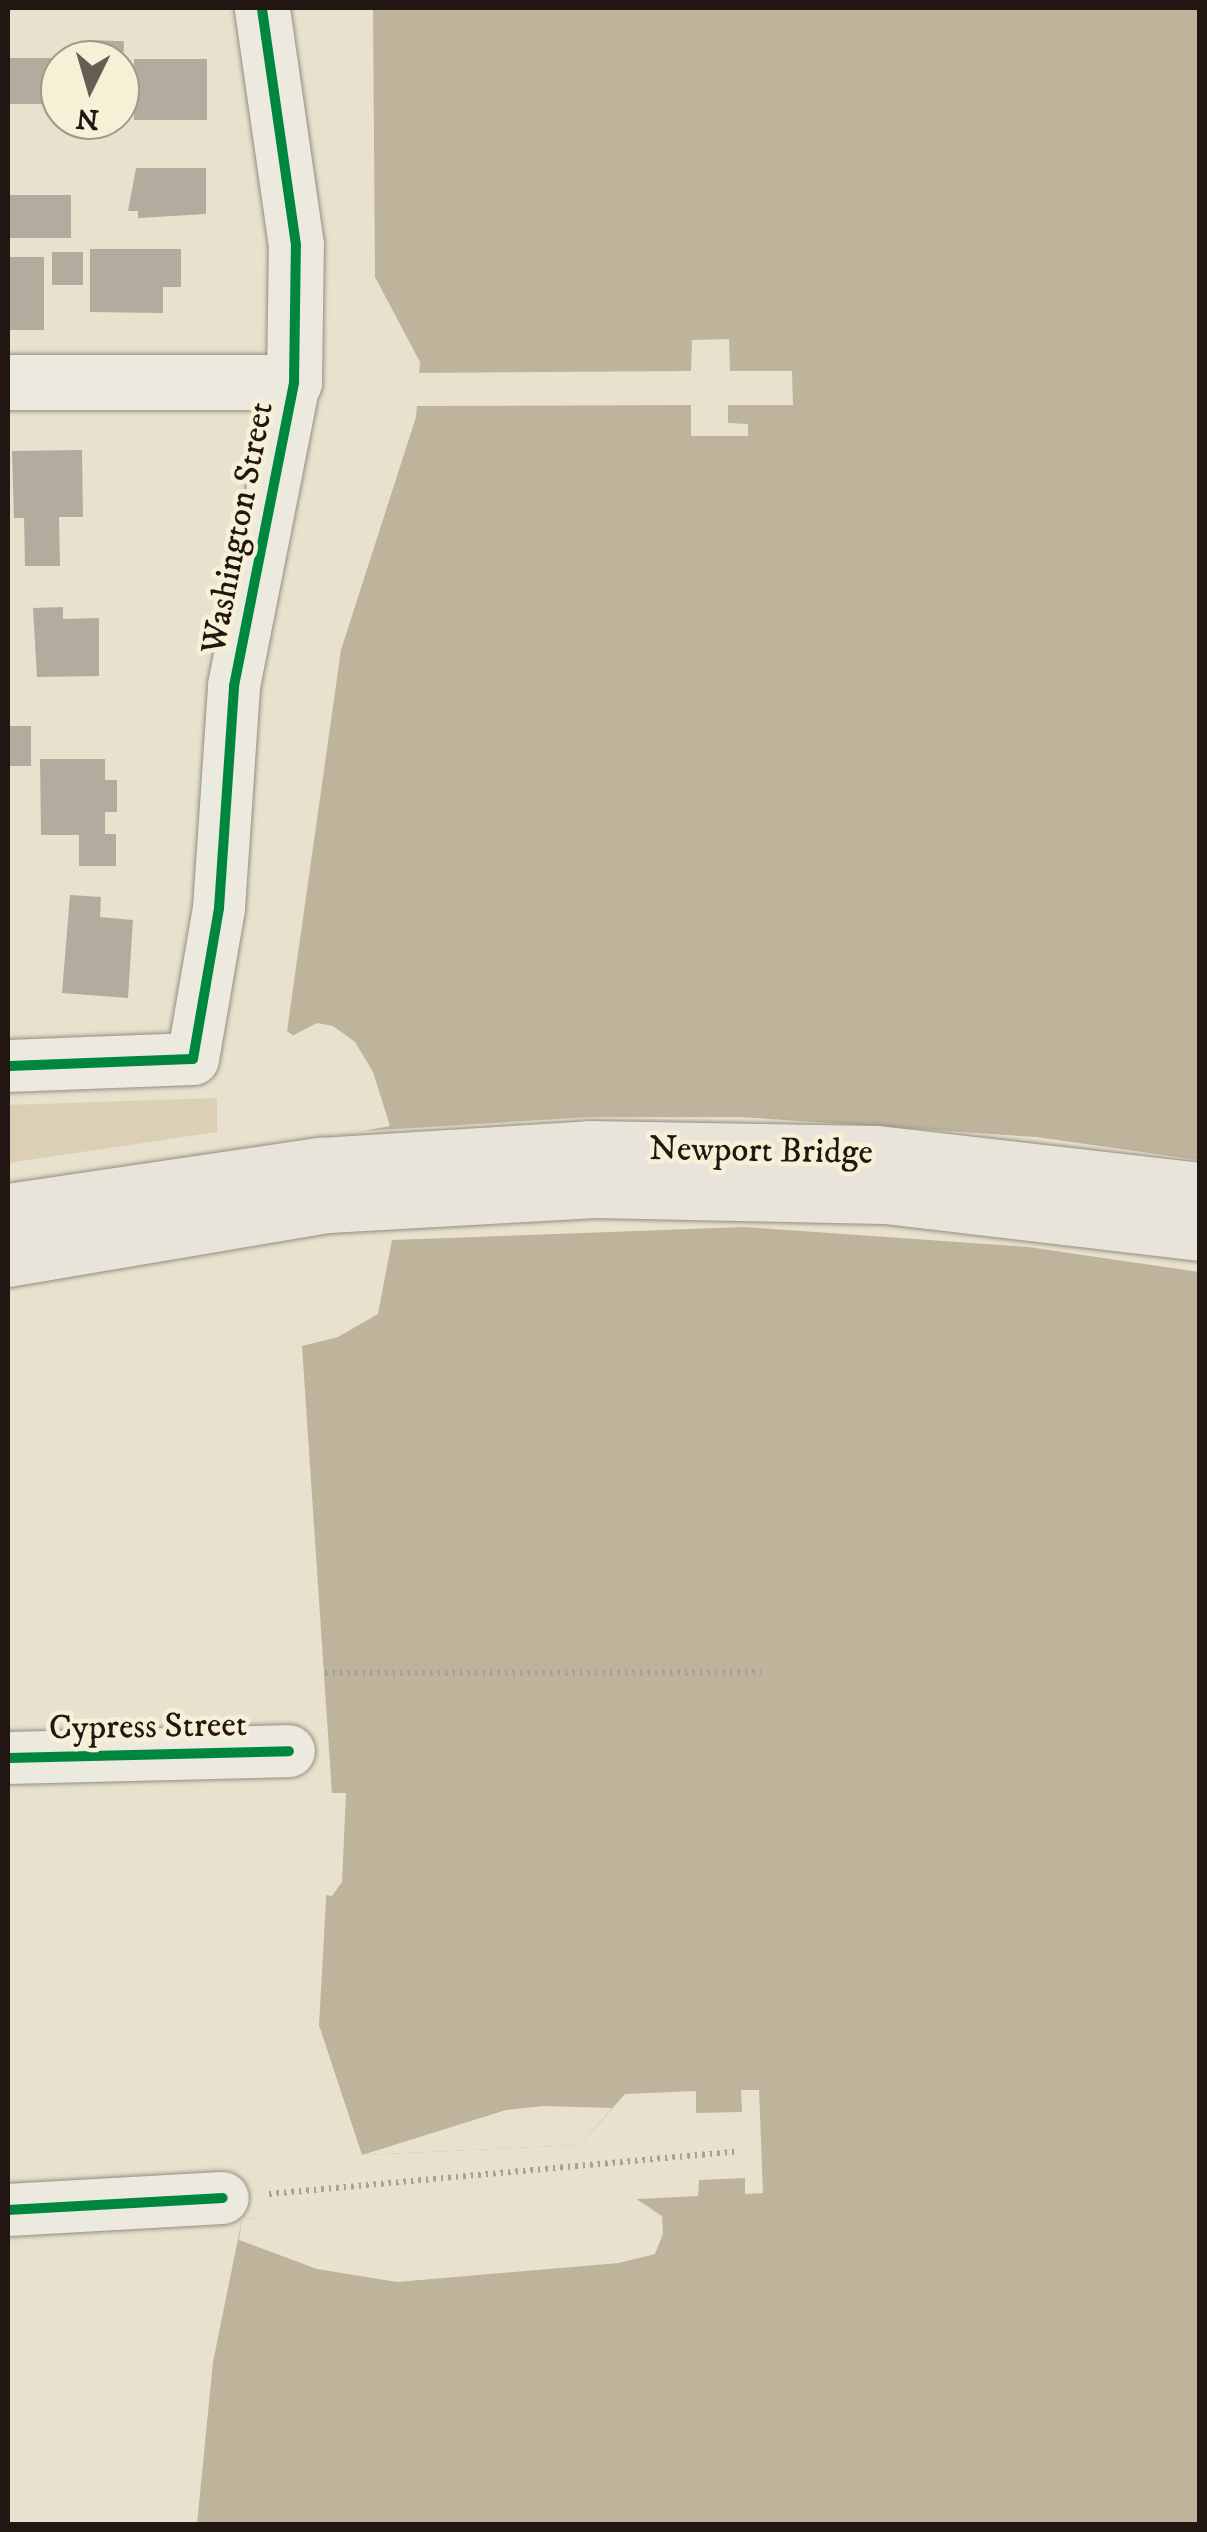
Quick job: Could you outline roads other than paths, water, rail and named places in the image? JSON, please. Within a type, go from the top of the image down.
[{"type":"highway","name":"Newport Bridge","points":[[324,1185],[739,1147],[1033,1166],[1200,1190]]},
{"type":"highway","name":"Newport Bridge","points":[[324,1185],[751,1189],[1032,1209],[1200,1234]]},
{"type":"highway","points":[[8,1211],[324,1185]]},
{"type":"highway","points":[[8,1259],[324,1185]]},
{"type":"street","name":"Washington Street","points":[[8,1066],[193,1059],[219,908],[234,686],[294,382],[296,245],[262,8]]},
{"type":"street","points":[[8,382],[294,382]]},
{"type":"street","name":"Cypress Street","points":[[8,1758],[289,1752]]},
{"type":"street","points":[[8,2210],[223,2198]]}]
